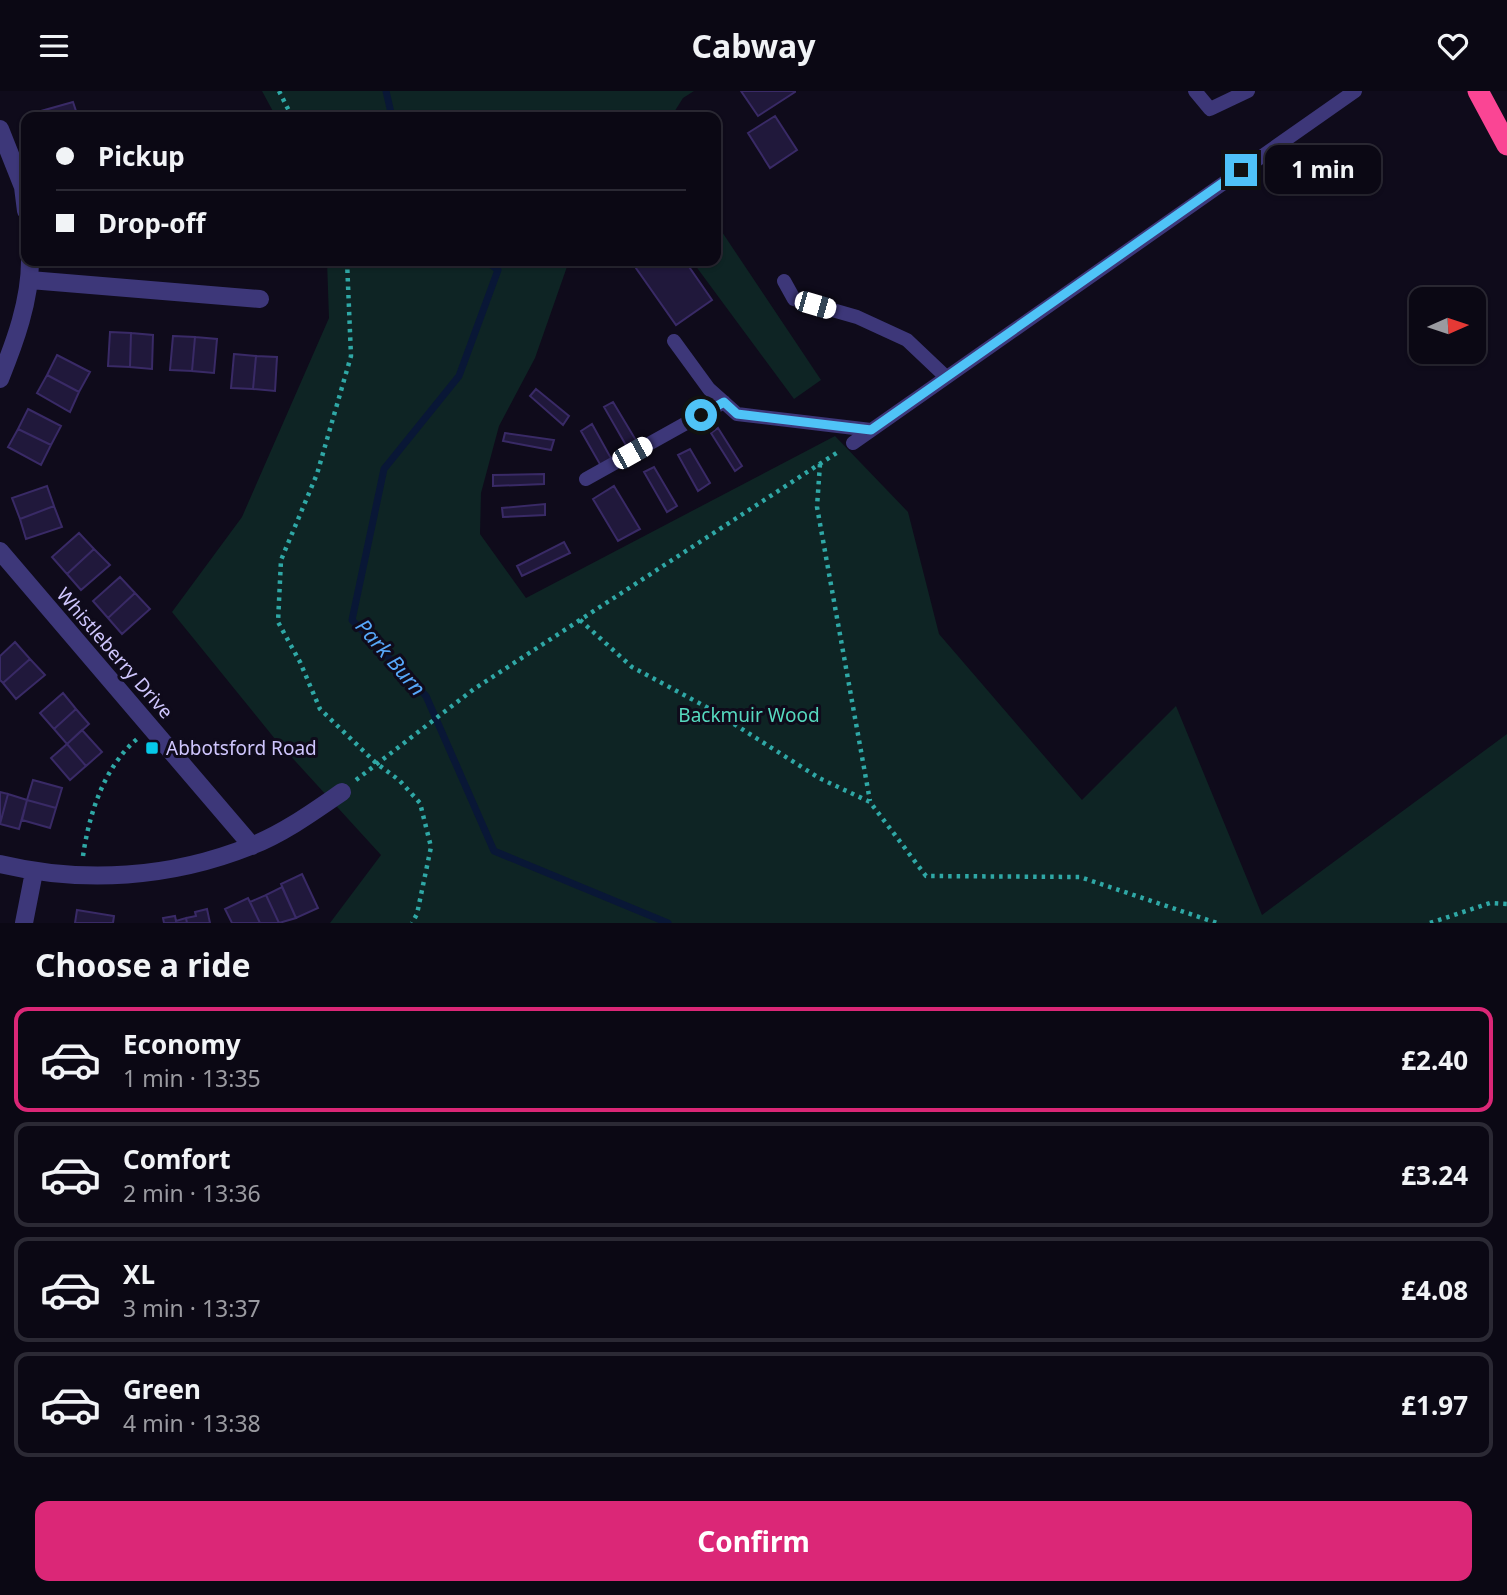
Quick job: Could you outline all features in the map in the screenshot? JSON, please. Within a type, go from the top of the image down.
[{"type":"highway","points":[[1478,91],[1507,145]]},
{"type":"street","points":[[0,129],[21,182]]},
{"type":"street","points":[[0,379],[13,348],[30,280],[30,266]]},
{"type":"street","points":[[30,280],[260,299]]},
{"type":"street","name":"Whistleberry Drive","points":[[0,551],[252,846]]},
{"type":"street","points":[[0,864],[34,872],[80,876],[124,876],[189,867],[252,846],[297,823],[342,792]]},
{"type":"street","points":[[24,923],[34,872]]},
{"type":"lane","points":[[1195,91],[1210,109],[1248,91]]},
{"type":"lane","points":[[853,443],[1355,91]]},
{"type":"lane","points":[[784,281],[794,299],[857,317],[907,340],[945,376]]},
{"type":"lane","points":[[674,341],[709,389],[737,414],[871,430]]},
{"type":"lane","points":[[586,479],[724,402]]},
{"type":"path","points":[[279,91],[290,112]]},
{"type":"path","points":[[347,266],[351,356],[317,474],[281,560],[278,622],[300,662],[320,709],[376,763],[399,779],[420,803],[431,847],[417,914],[412,923]]},
{"type":"path","points":[[342,792],[474,688],[853,443]]},
{"type":"path","points":[[820,464],[817,507],[870,802],[926,876],[1080,877],[1217,923]]},
{"type":"path","points":[[580,620],[632,667],[712,710],[819,778],[870,802]]},
{"type":"path","points":[[80,876],[85,842],[102,787],[121,753],[151,727]]},
{"type":"path","points":[[1430,923],[1490,902],[1507,904]]},
{"type":"green space","points":[[262,91],[694,91],[683,98],[674,112],[273,112]]},
{"type":"green space","points":[[721,230],[821,380],[794,399],[696,266],[721,266]]},
{"type":"green space","name":"Backmuir Wood","points":[[327,266],[567,266],[535,358],[499,426],[481,493],[480,534],[526,598],[835,436],[908,512],[939,634],[1082,800],[1176,706],[1262,915],[1507,734],[1507,923],[330,923],[381,855],[275,739],[172,612],[242,517],[329,318]]},
{"type":"building","points":[[741,91],[795,91],[795,92],[758,116]]},
{"type":"building","points":[[73,102],[76,112],[41,112]]},
{"type":"building","points":[[775,116],[797,150],[770,168],[748,133]]},
{"type":"building","points":[[635,266],[688,266],[712,300],[676,325]]},
{"type":"building","points":[[110,332],[131,333],[130,367],[108,366]]},
{"type":"building","points":[[131,333],[153,335],[152,369],[130,367]]},
{"type":"building","points":[[173,336],[195,337],[192,371],[170,370]]},
{"type":"building","points":[[195,337],[217,339],[214,373],[192,371]]},
{"type":"building","points":[[234,354],[256,356],[253,389],[231,388]]},
{"type":"building","points":[[57,355],[90,372],[79,392],[47,375]]},
{"type":"building","points":[[256,356],[277,357],[275,391],[253,389]]},
{"type":"building","points":[[47,375],[79,392],[70,412],[37,393]]},
{"type":"building","points":[[536,389],[569,416],[563,425],[530,396]]},
{"type":"building","points":[[613,402],[637,442],[627,447],[604,407]]},
{"type":"building","points":[[28,409],[61,426],[51,445],[18,429]]},
{"type":"building","points":[[592,424],[612,460],[601,466],[581,431]]},
{"type":"building","points":[[718,428],[742,466],[735,471],[711,433]]},
{"type":"building","points":[[18,429],[51,445],[41,465],[8,447]]},
{"type":"building","points":[[505,433],[554,440],[551,450],[503,441]]},
{"type":"building","points":[[690,449],[710,483],[698,491],[678,455]]},
{"type":"building","points":[[654,467],[677,506],[667,512],[644,472]]},
{"type":"building","points":[[544,474],[544,484],[493,486],[493,475]]},
{"type":"building","points":[[47,486],[54,506],[20,519],[12,498]]},
{"type":"building","points":[[614,486],[640,529],[618,541],[593,499]]},
{"type":"building","points":[[545,504],[545,515],[503,517],[502,508]]},
{"type":"building","points":[[54,506],[62,527],[26,539],[20,519]]},
{"type":"building","points":[[79,533],[94,549],[67,574],[52,557]]},
{"type":"building","points":[[564,542],[570,553],[522,576],[517,566]]},
{"type":"building","points":[[94,549],[110,565],[81,590],[67,574]]},
{"type":"building","points":[[120,577],[135,593],[108,618],[93,601]]},
{"type":"building","points":[[135,593],[150,609],[122,634],[108,618]]},
{"type":"building","points":[[15,642],[30,659],[3,683],[0,680],[0,656]]},
{"type":"building","points":[[30,659],[45,675],[16,699],[3,683]]},
{"type":"building","points":[[63,693],[76,709],[54,729],[40,713]]},
{"type":"building","points":[[76,709],[89,724],[67,744],[54,729]]},
{"type":"building","points":[[82,730],[102,752],[86,766],[67,744]]},
{"type":"building","points":[[67,744],[86,766],[70,780],[51,758]]},
{"type":"building","points":[[33,780],[62,788],[56,808],[27,800]]},
{"type":"building","points":[[0,792],[8,794],[0,824]]},
{"type":"building","points":[[8,794],[27,800],[19,829],[0,824]]},
{"type":"building","points":[[27,800],[56,808],[50,828],[22,820]]},
{"type":"building","points":[[302,874],[318,908],[296,918],[281,884]]},
{"type":"building","points":[[282,887],[296,918],[279,923],[266,895]]},
{"type":"building","points":[[266,895],[279,923],[260,923],[250,902]]},
{"type":"building","points":[[248,898],[260,923],[232,923],[225,909]]},
{"type":"building","points":[[207,909],[210,923],[187,923],[186,918],[196,916],[195,912]]},
{"type":"building","points":[[77,910],[114,916],[113,923],[75,923]]},
{"type":"building","points":[[175,916],[176,921],[186,918],[187,923],[164,923],[163,918]]},
{"type":"waterway","name":"Park Burn","points":[[386,91],[391,112]]},
{"type":"waterway","name":"Park Burn","points":[[493,266],[498,270],[459,376],[384,469],[352,620],[426,696],[494,851],[668,923]]},
{"type":"place","name":"Abbotsford Road","points":[[152,748]]},
{"type":"route","points":[[701,415],[724,402],[737,414],[871,430],[1241,170]]}]
